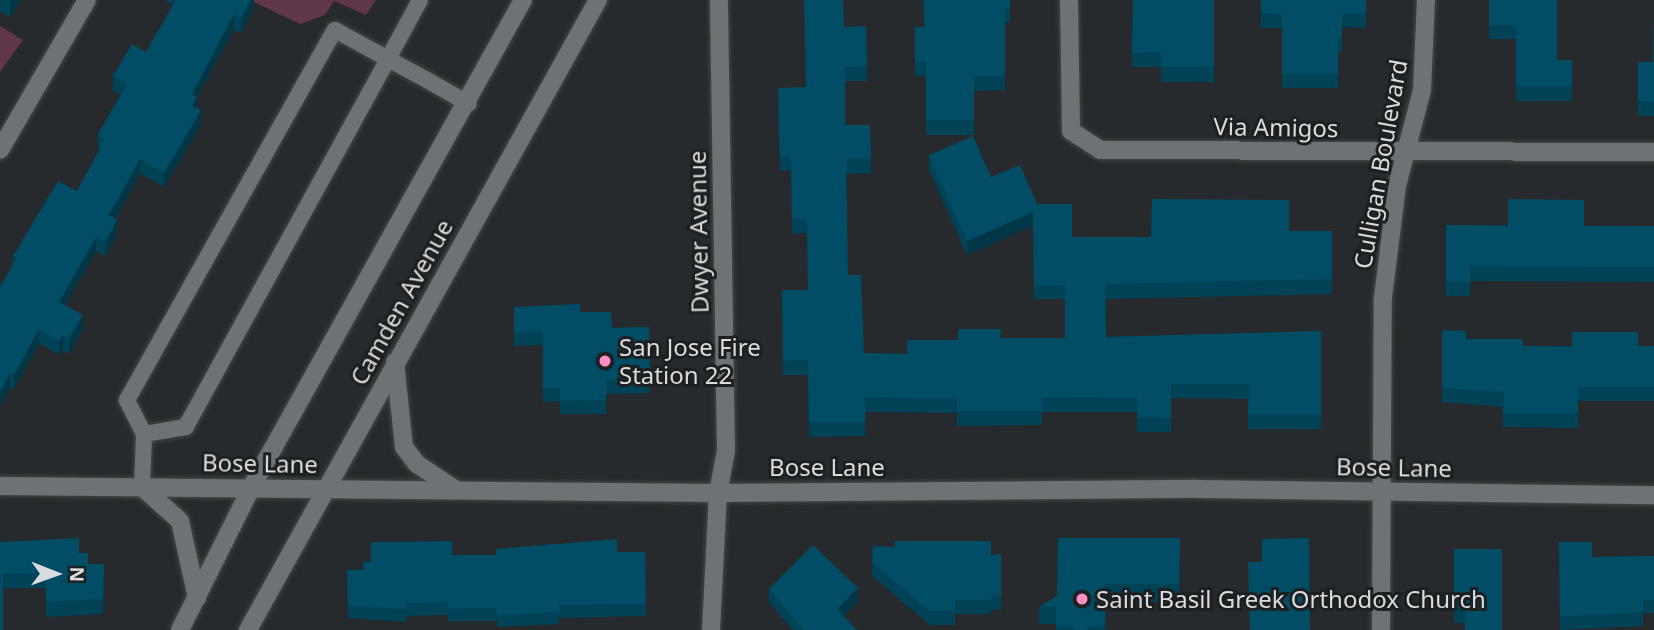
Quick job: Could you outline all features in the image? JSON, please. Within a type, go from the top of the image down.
[{"type":"street","points":[[0,150],[87,0]]},
{"type":"street","name":"Camden Avenue","points":[[180,630],[252,486],[469,104],[523,0]]},
{"type":"street","name":"Camden Avenue","points":[[248,630],[598,0]]},
{"type":"street","name":"Dwyer Avenue","points":[[712,630],[719,493],[726,451],[719,0]]},
{"type":"street","name":"Via Amigos","points":[[1069,0],[1071,131],[1100,150],[1654,152]]},
{"type":"street","name":"Culligan Boulevard","points":[[1381,630],[1383,297],[1391,222],[1422,90],[1426,0]]},
{"type":"street","points":[[395,362],[404,447],[418,464],[456,490]]},
{"type":"street","name":"Bose Lane","points":[[0,486],[252,486],[719,493],[1382,491],[1654,495]]},
{"type":"street","points":[[142,486],[180,521],[197,598]]},
{"type":"lane","points":[[144,434],[186,427],[420,0]]},
{"type":"lane","points":[[142,486],[144,434],[127,400],[335,30],[469,104]]},
{"type":"shaded area","points":[[250,0],[376,0],[366,15],[334,1],[325,15],[300,24]]},
{"type":"shaded area","points":[[0,26],[23,40],[0,72]]},
{"type":"building","points":[[176,0],[251,0],[241,18],[234,14],[192,94],[197,97],[192,106],[201,110],[164,173],[140,159],[109,215],[117,220],[105,242],[96,237],[59,302],[83,315],[69,339],[63,335],[59,341],[39,329],[14,375],[10,374],[0,392],[0,287],[17,258],[13,256],[58,181],[77,191],[105,139],[98,134],[127,84],[113,76],[132,44],[146,52]]},
{"type":"building","points":[[804,0],[843,0],[844,27],[866,26],[867,66],[845,67],[845,125],[870,125],[871,159],[846,159],[848,275],[861,275],[864,353],[907,354],[907,340],[958,340],[958,329],[1001,329],[1000,338],[1065,338],[1065,285],[1034,285],[1033,212],[967,241],[929,155],[973,136],[991,177],[1020,165],[1037,204],[1072,204],[1072,237],[1151,237],[1152,199],[1289,200],[1289,231],[1332,231],[1332,279],[1105,284],[1106,337],[1321,331],[1321,415],[1248,414],[1249,384],[1171,384],[1171,418],[1137,417],[1137,398],[1042,397],[1042,411],[957,411],[957,399],[865,397],[865,422],[809,422],[808,360],[783,361],[782,290],[808,290],[807,219],[792,219],[791,157],[780,157],[778,88],[806,87]]},
{"type":"building","points":[[924,0],[1010,0],[1010,9],[1005,9],[1005,76],[974,76],[974,120],[926,120],[926,62],[915,62],[915,27],[925,27]]},
{"type":"building","points":[[1133,0],[1214,0],[1214,67],[1161,67],[1161,52],[1132,53]]},
{"type":"building","points":[[1261,0],[1366,0],[1366,13],[1342,13],[1342,37],[1338,37],[1338,74],[1282,74],[1282,14],[1261,13]]},
{"type":"building","points":[[1489,0],[1557,0],[1557,60],[1572,60],[1572,86],[1516,86],[1516,25],[1489,25]]},
{"type":"building","points":[[1654,18],[1654,102],[1638,101],[1638,62],[1653,62]]},
{"type":"building","points":[[1508,199],[1584,200],[1584,226],[1654,226],[1654,267],[1470,266],[1470,282],[1446,281],[1446,225],[1508,226]]},
{"type":"building","name":"San Jose Fire Station 22","points":[[580,304],[580,312],[611,312],[612,328],[649,327],[650,379],[606,380],[606,400],[560,401],[560,388],[543,388],[543,331],[514,332],[514,307]]},
{"type":"building","points":[[1442,330],[1466,331],[1466,339],[1523,339],[1523,346],[1572,347],[1572,332],[1638,332],[1638,346],[1654,346],[1654,387],[1578,387],[1578,413],[1503,413],[1504,392],[1442,388]]},
{"type":"building","points":[[79,538],[79,553],[88,553],[88,564],[104,564],[103,599],[46,602],[46,574],[3,573],[3,630],[0,630],[0,542]]},
{"type":"building","points":[[1058,538],[1180,538],[1179,584],[1105,584],[1105,626],[1089,626],[1087,630],[1075,630],[1072,626],[1056,626],[1056,606],[1039,607],[1057,596]]},
{"type":"building","points":[[1309,538],[1310,630],[1250,630],[1248,562],[1262,562],[1262,539]]},
{"type":"building","points":[[617,539],[617,552],[645,552],[646,604],[559,605],[559,612],[497,615],[497,608],[448,609],[448,602],[406,603],[406,609],[348,606],[347,570],[363,570],[363,562],[371,562],[371,542],[452,541],[452,555],[496,555],[496,549]]},
{"type":"building","points":[[895,541],[991,541],[991,555],[1001,554],[1001,595],[991,596],[991,600],[955,600],[955,611],[930,611],[872,562],[873,546],[895,547]]},
{"type":"building","points":[[1559,542],[1592,542],[1592,557],[1654,556],[1654,600],[1643,600],[1643,612],[1560,617]]},
{"type":"building","points":[[813,545],[858,588],[837,609],[857,630],[804,630],[769,589]]},
{"type":"building","points":[[1454,549],[1502,549],[1502,630],[1465,630],[1465,609],[1454,608]]},
{"type":"place","name":"San Jose Fire Station 22","points":[[605,361]]},
{"type":"place","name":"Saint Basil Greek Orthodox Church","points":[[1082,599]]}]
